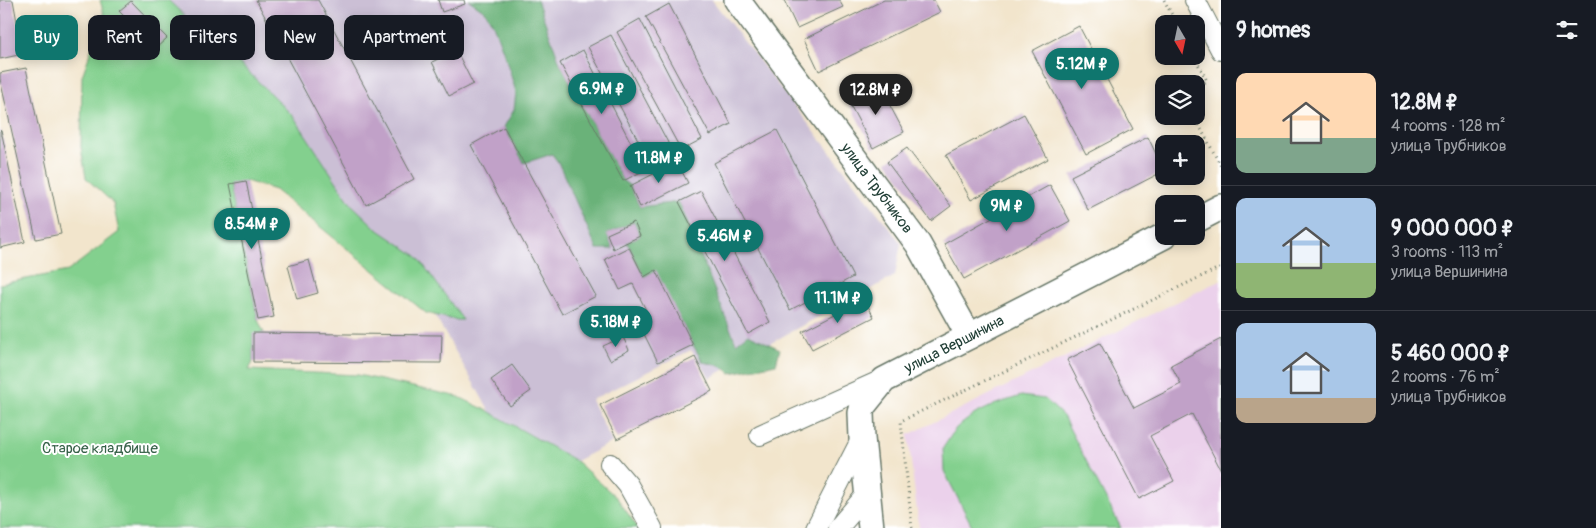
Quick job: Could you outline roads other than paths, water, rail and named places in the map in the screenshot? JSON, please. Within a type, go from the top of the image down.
[{"type":"main road","name":"улица Трубников","points":[[737,0],[918,244],[969,336]]},
{"type":"main road","points":[[1205,215],[1221,207]]},
{"type":"main road","name":"улица Вершинина","points":[[871,528],[861,422],[863,406],[884,380],[1155,241]]},
{"type":"street","points":[[1195,0],[1221,50]]},
{"type":"street","points":[[760,434],[884,380]]},
{"type":"street","points":[[816,528],[862,438]]},
{"type":"street","points":[[610,464],[633,483],[652,528]]},
{"type":"street","points":[[838,528],[867,494]]},
{"type":"park label","name":"Старое кладбище","points":[[100,448]]}]
